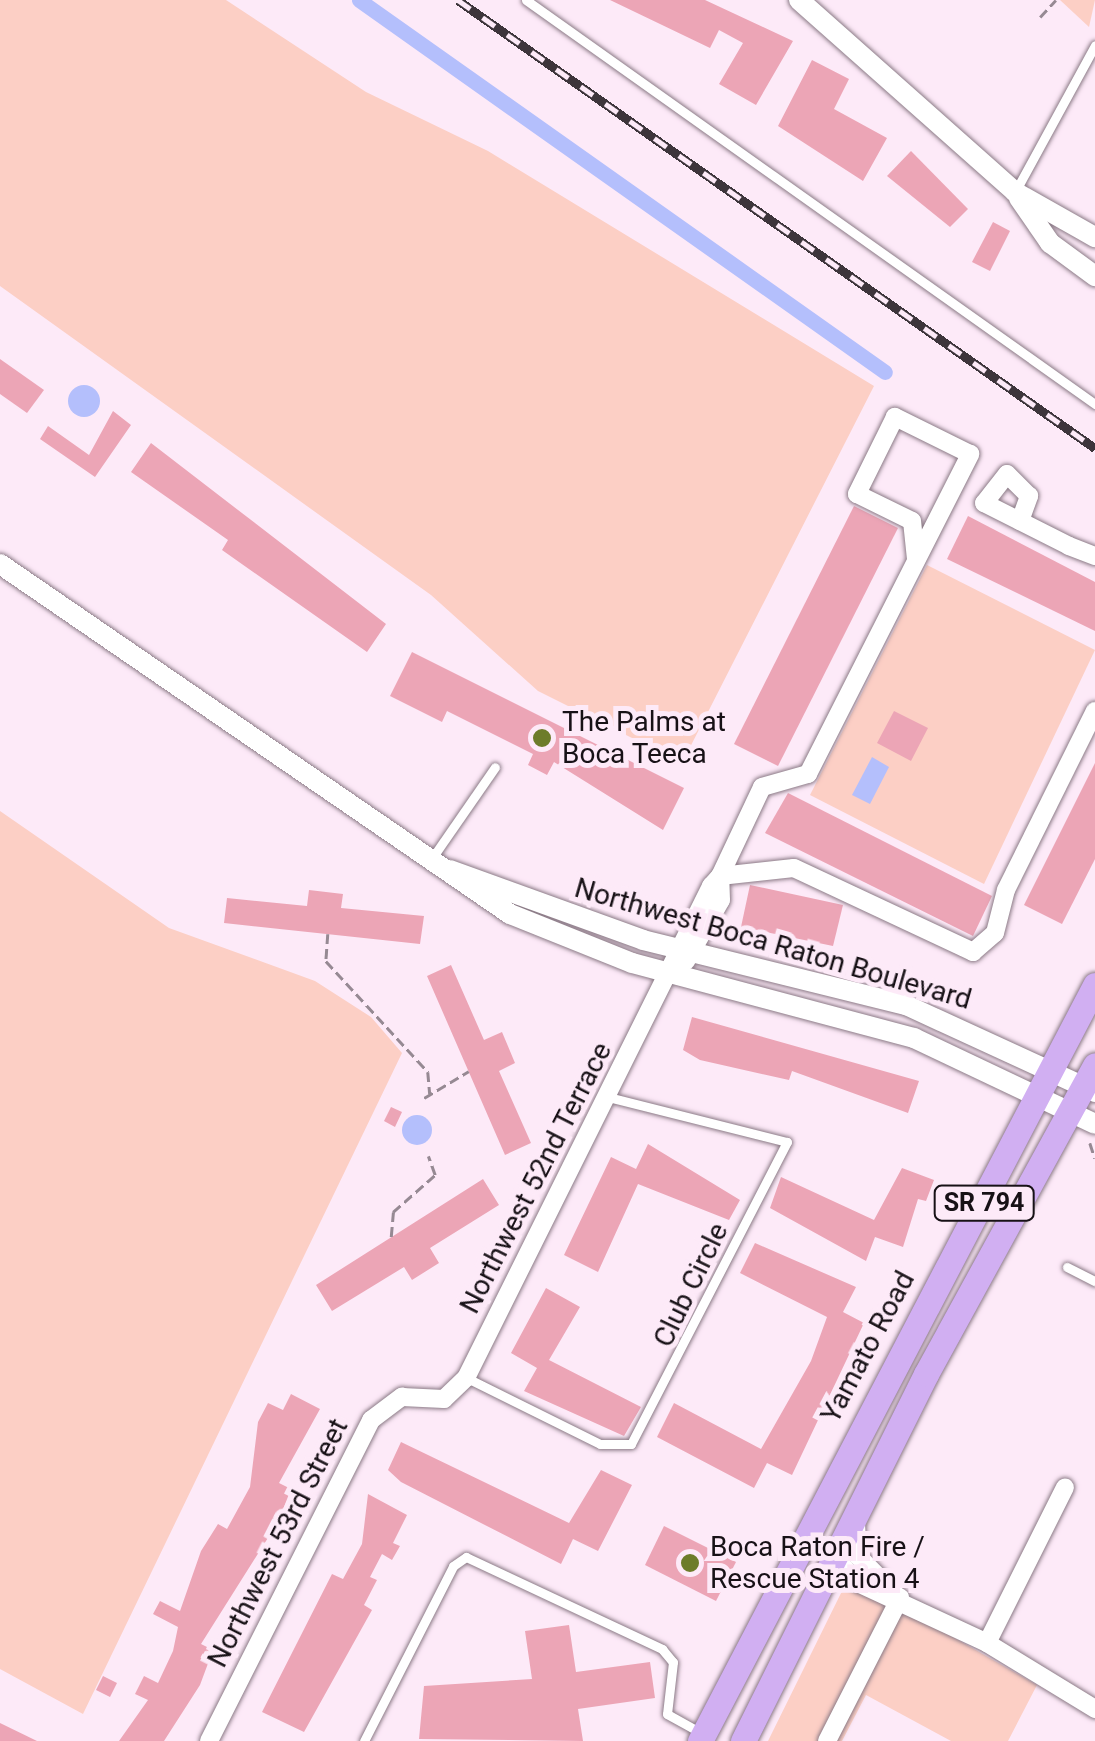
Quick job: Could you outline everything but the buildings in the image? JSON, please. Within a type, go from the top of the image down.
[{"type":"main road","name":"Yamato Road","points":[[706,1735],[907,1333],[1040,1095],[1095,985]]},
{"type":"main road","name":"SR 794","points":[[746,1735],[857,1512],[1070,1111],[1091,1081]]},
{"type":"main road","points":[[835,1556],[833,1512],[906,1367],[907,1333]]},
{"type":"main road","points":[[746,1735],[749,1692],[808,1571],[798,1550]]},
{"type":"street","points":[[799,0],[1015,192],[1095,237]]},
{"type":"street","points":[[1015,192],[1050,243],[1095,276]]},
{"type":"street","points":[[670,973],[721,900],[720,876],[762,788],[808,774],[970,454],[895,417],[857,494],[912,520],[916,560]]},
{"type":"street","points":[[1020,521],[1095,556]]},
{"type":"street","name":"Northwest Boca Raton Boulevard","points":[[0,564],[429,864],[545,930],[670,973],[914,1038],[1070,1111],[1093,1134]]},
{"type":"street","points":[[720,876],[794,868],[972,952],[994,934],[1006,890],[1095,711]]},
{"type":"street","name":"Northwest Boca Raton Boulevard","points":[[429,864],[687,952],[906,1004],[1053,1069],[1091,1081]]},
{"type":"street","name":"Northwest 52nd Terrace","points":[[466,1378],[670,973]]},
{"type":"street","name":"Northwest 53rd Street","points":[[209,1741],[371,1420],[386,1404],[418,1398],[444,1400],[466,1378]]},
{"type":"street","points":[[987,1642],[1065,1487]]},
{"type":"street","points":[[857,1512],[858,1556],[899,1597]]},
{"type":"street","points":[[835,1556],[858,1582],[899,1597],[987,1642],[1095,1709]]},
{"type":"street","points":[[827,1741],[899,1597]]},
{"type":"lane","points":[[526,0],[1095,404]]},
{"type":"lane","points":[[1015,192],[1095,45]]},
{"type":"lane","points":[[429,864],[495,767]]},
{"type":"lane","name":"Club Circle","points":[[466,1378],[600,1444],[631,1444],[788,1142],[608,1097]]},
{"type":"lane","points":[[1067,1267],[1095,1281]]},
{"type":"lane","points":[[364,1741],[466,1557],[491,1561],[662,1649],[673,1662],[666,1714],[706,1735]]},
{"type":"path","points":[[1040,16],[1056,0]]},
{"type":"path","points":[[328,934],[326,961],[428,1072],[430,1094]]},
{"type":"path","points":[[424,1098],[468,1071]]},
{"type":"path","points":[[1093,1134],[1095,1158]]},
{"type":"path","points":[[391,1238],[392,1212],[435,1175],[428,1156]]},
{"type":"shaded area","points":[[0,0],[226,0],[366,92],[488,151],[874,386],[682,763],[538,691],[431,595],[0,286]]},
{"type":"shaded area","points":[[1060,0],[1095,0],[1089,27]]},
{"type":"shaded area","points":[[927,565],[1095,650],[984,884],[810,795]]},
{"type":"shaded area","points":[[0,811],[169,928],[315,981],[371,1017],[402,1053],[83,1714],[0,1669]]},
{"type":"shaded area","points":[[843,1589],[897,1605],[1037,1685],[1008,1741],[951,1741],[866,1695],[842,1741],[768,1741]]},
{"type":"water","points":[[84,385],[95,390],[100,401],[95,412],[84,417],[73,412],[68,401],[73,390]]},
{"type":"water","points":[[872,757],[889,767],[870,804],[852,795]]},
{"type":"water","points":[[417,1115],[431,1124],[432,1130],[423,1144],[417,1145],[403,1136],[402,1130],[411,1116]]},
{"type":"waterway","points":[[359,0],[885,372]]},
{"type":"railway","points":[[458,0],[1095,448]]},
{"type":"place","name":"The Palms at Boca Teeca","points":[[542,738]]},
{"type":"place","name":"Boca Raton Fire / Rescue Station 4","points":[[690,1563]]}]
